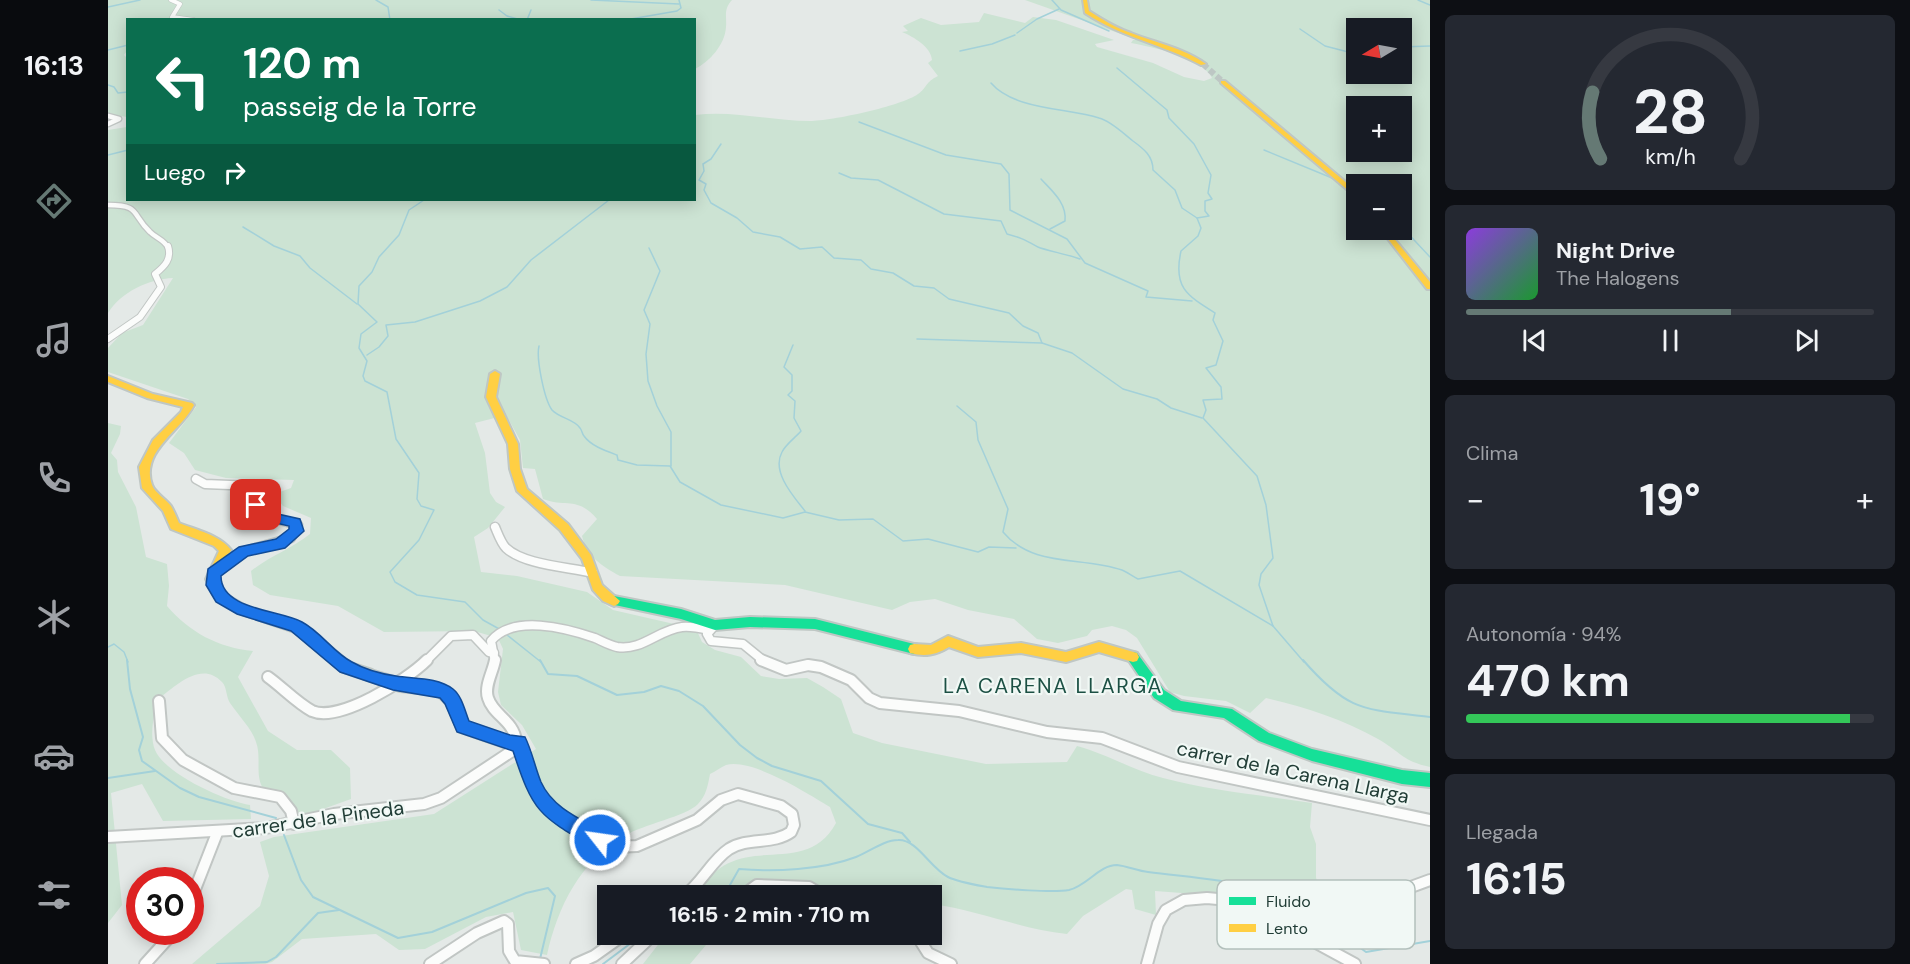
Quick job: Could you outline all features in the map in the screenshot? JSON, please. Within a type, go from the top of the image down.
[{"type":"street","points":[[171,0],[180,4],[171,17],[179,18]]},
{"type":"street","points":[[1084,0],[1084,9],[1094,19],[1201,62]]},
{"type":"street","points":[[1227,86],[1346,185]]},
{"type":"street","points":[[108,116],[119,119],[108,124]]},
{"type":"street","points":[[108,205],[124,205],[136,211],[149,231],[167,244],[170,254],[165,266],[155,274],[161,286],[149,301],[144,312],[108,339]]},
{"type":"street","points":[[1394,240],[1430,285]]},
{"type":"street","name":"carrer de la Carena Llarga","points":[[495,374],[491,397],[513,444],[515,469],[522,491],[564,527],[576,547],[587,558],[597,587],[614,602],[681,614],[712,627],[708,637],[711,641],[747,646],[762,661],[773,667],[791,670],[814,665],[840,674],[869,698],[880,703],[959,711],[1047,732],[1102,738],[1178,767],[1430,820]]},
{"type":"street","points":[[108,379],[150,396],[189,405],[188,411],[152,450],[147,460],[144,480],[145,486],[167,509],[175,526],[224,548],[224,555],[214,573],[215,589],[235,607],[297,626],[346,667],[393,683],[441,690],[452,700],[463,727],[514,746]]},
{"type":"street","points":[[196,479],[205,484],[254,486],[256,505],[260,513],[270,518],[292,521],[298,525],[295,534],[287,541],[244,551],[214,573]]},
{"type":"street","points":[[495,527],[503,544],[511,551],[565,568],[593,573]]},
{"type":"street","points":[[697,885],[719,857],[729,849],[745,842],[778,840],[787,836],[794,824],[792,814],[781,806],[738,794],[721,800],[697,820],[637,846],[616,848],[559,817],[546,806],[534,787],[514,746],[515,730],[488,700],[487,689],[494,667],[495,653],[491,641],[493,636],[507,628],[552,626],[622,648],[642,644],[678,626],[712,627],[750,622],[815,624],[922,651],[933,650],[948,640],[978,652],[1021,648],[1066,657],[1090,648],[1107,648],[1136,658],[1159,694],[1178,706],[1227,712],[1263,737],[1312,755],[1402,777],[1430,780]]},
{"type":"street","points":[[268,677],[313,711],[328,715],[347,709],[419,669],[442,643],[454,635],[474,635],[489,652],[495,653]]},
{"type":"street","points":[[159,701],[162,738],[166,745],[200,771],[233,788],[263,790],[280,797],[292,813],[294,824]]},
{"type":"street","name":"carrer de la Pineda","points":[[108,837],[217,833],[294,824],[334,814],[433,802],[514,746]]},
{"type":"street","points":[[204,867],[217,833]]},
{"type":"street","points":[[1415,886],[1430,880]]},
{"type":"street","points":[[1147,964],[1159,920],[1169,908],[1183,900],[1217,898]]},
{"type":"street","points":[[430,964],[477,933],[504,921],[508,924],[509,951],[515,963],[538,963]]},
{"type":"street","points":[[145,964],[162,945]]},
{"type":"street","points":[[576,964],[594,956],[610,945]]},
{"type":"street","points":[[622,964],[642,945]]},
{"type":"street","points":[[923,945],[928,953],[951,964]]},
{"type":"street","points":[[1330,949],[1355,964]]},
{"type":"green space","points":[[108,0],[732,0],[726,10],[723,40],[711,57],[696,68],[696,18],[126,18],[126,52],[124,55],[126,57],[126,117],[108,114]]},
{"type":"green space","points":[[1025,0],[1430,0],[1430,767],[1407,759],[1378,739],[1351,725],[1295,705],[1266,698],[1250,713],[1226,701],[1170,692],[1137,638],[1126,630],[1112,626],[1092,630],[1087,636],[1058,643],[1037,639],[1014,619],[968,610],[935,599],[910,602],[892,610],[785,585],[620,576],[596,560],[584,543],[582,536],[597,519],[590,512],[578,505],[543,499],[535,469],[523,468],[520,440],[506,415],[475,423],[485,453],[490,493],[496,502],[505,507],[488,528],[474,537],[481,572],[517,576],[587,592],[613,610],[696,629],[702,642],[715,650],[741,657],[761,676],[779,679],[807,678],[823,687],[841,699],[853,733],[882,743],[986,764],[1067,762],[1077,746],[1152,775],[1218,790],[1312,803],[1310,827],[1316,844],[1317,880],[1217,880],[1217,896],[1155,891],[1156,915],[1135,909],[1132,890],[1126,889],[1083,916],[1067,934],[942,906],[942,885],[705,885],[713,874],[731,862],[749,857],[806,850],[822,840],[836,823],[830,807],[779,778],[737,764],[726,765],[710,774],[703,797],[692,808],[633,831],[596,858],[573,886],[558,919],[547,955],[521,950],[513,912],[486,917],[425,949],[399,950],[376,934],[302,939],[272,962],[265,964],[192,964],[260,906],[269,876],[260,842],[274,837],[434,814],[536,749],[522,725],[501,705],[498,692],[503,649],[498,638],[474,631],[384,632],[338,606],[270,595],[253,585],[251,571],[310,534],[311,518],[283,506],[274,494],[291,488],[294,480],[226,478],[195,470],[184,453],[169,443],[196,407],[188,399],[108,372],[108,348],[122,333],[143,325],[173,278],[155,281],[136,288],[120,299],[108,313],[108,130],[126,127],[126,201],[696,201],[696,115],[724,114],[810,121],[849,116],[910,99],[938,76],[928,63],[932,60],[929,51],[917,40],[902,32],[908,31],[903,26],[921,18],[941,25],[979,22],[984,13],[1025,23],[1033,17],[1056,20],[1114,40],[1095,44],[1097,47],[1153,63],[1184,77],[1204,81],[1212,78],[1207,71],[1188,59],[1163,50],[1131,43],[1133,40],[1138,40]]},
{"type":"green space","points":[[108,423],[121,426],[120,434],[111,453],[117,460],[118,472],[136,507],[146,557],[167,564],[169,586],[167,606],[185,624],[206,637],[228,646],[253,651],[238,677],[268,731],[297,750],[331,750],[350,768],[351,799],[298,818],[296,808],[280,792],[264,790],[261,785],[256,742],[230,703],[222,682],[206,674],[189,677],[158,699],[152,731],[155,750],[161,759],[183,777],[226,798],[250,805],[251,819],[163,821],[142,784],[111,793],[122,905],[108,923]]},
{"type":"green space","points":[[658,945],[706,945],[690,964],[643,964]]},
{"type":"waterway","points":[[108,7],[140,0]]},
{"type":"waterway","points":[[376,0],[388,7],[390,18]]},
{"type":"waterway","points":[[591,0],[679,4]]},
{"type":"waterway","points":[[637,18],[677,11],[681,8],[679,0]]},
{"type":"waterway","points":[[1052,0],[1061,10],[1109,31]]},
{"type":"waterway","points":[[1418,0],[1430,5]]},
{"type":"waterway","points":[[1017,33],[1037,19],[1059,9]]},
{"type":"waterway","points":[[499,10],[514,18]]},
{"type":"waterway","points":[[528,18],[531,10]]},
{"type":"waterway","points":[[1300,29],[1325,46],[1346,51]]},
{"type":"waterway","points":[[960,51],[992,44],[1015,35]]},
{"type":"waterway","points":[[108,50],[126,46]]},
{"type":"waterway","points":[[1412,47],[1430,46]]},
{"type":"waterway","points":[[1117,68],[1167,110],[1169,118],[1194,144],[1211,175],[1208,193],[1212,199],[1205,201],[1205,211],[1209,216],[1197,218]]},
{"type":"waterway","points":[[991,83],[1001,92],[1027,103],[1086,115],[1113,125],[1147,153],[1153,170],[1175,190],[1182,208],[1197,218]]},
{"type":"waterway","points":[[108,85],[114,87],[118,93],[126,92]]},
{"type":"waterway","points":[[859,122],[946,155],[1001,164],[1009,174],[1010,210],[1067,239],[1085,263],[1148,291],[1146,297],[1192,301]]},
{"type":"waterway","points":[[721,144],[711,159],[703,164],[704,171],[699,180],[706,184],[704,190],[711,203],[737,218],[753,232],[780,237],[800,249],[822,247],[834,258],[861,260],[871,269],[893,273],[914,286],[934,288],[949,299],[1009,313],[1023,326],[1038,333],[1042,343]]},
{"type":"waterway","points":[[108,155],[126,150]]},
{"type":"waterway","points":[[1264,150],[1332,178]]},
{"type":"waterway","points":[[839,173],[851,178],[878,180],[944,214],[1001,221],[1007,234],[1041,248],[1080,259]]},
{"type":"waterway","points":[[1041,179],[1058,198],[1064,209],[1065,221],[1050,229]]},
{"type":"waterway","points":[[422,201],[409,210],[399,235],[379,257],[372,272],[359,286],[358,304],[377,322],[361,334],[359,348],[367,361],[363,376],[365,381],[387,392],[396,439],[419,473],[417,499],[421,506],[434,510],[419,540],[390,572],[395,582],[417,595],[465,602],[483,620],[501,630]]},
{"type":"waterway","points":[[367,355],[379,347],[388,336],[386,325],[415,322],[480,301],[507,287],[531,260],[608,201]]},
{"type":"waterway","points":[[1197,218],[1201,228],[1198,236],[1181,251],[1179,273],[1184,289],[1189,295],[1215,313],[1213,320],[1223,341],[1216,365],[1206,368],[1221,387],[1222,399],[1203,400],[1206,410],[1203,418],[1257,476],[1266,505],[1273,558],[1261,574],[1259,585],[1273,626]]},
{"type":"waterway","points":[[243,227],[274,246],[300,256],[310,268],[357,304]]},
{"type":"waterway","points":[[1412,238],[1430,257]]},
{"type":"waterway","points":[[649,248],[660,271],[644,310],[650,324],[646,354],[648,381],[657,406],[671,432],[671,466]]},
{"type":"waterway","points":[[917,339],[1042,343]]},
{"type":"waterway","points":[[1042,343],[1072,353],[1123,389],[1157,399],[1171,408],[1202,418]]},
{"type":"waterway","points":[[793,345],[784,367],[792,375],[792,391],[788,395],[795,401],[794,418],[801,431],[782,452],[779,468],[785,484],[805,511]]},
{"type":"waterway","points":[[539,346],[544,388],[549,405],[555,413],[577,425],[591,443],[617,455],[618,460],[637,465],[670,466],[680,482],[721,505],[783,518],[805,512],[839,520],[873,519],[903,541],[928,539],[978,552],[989,547],[1016,548]]},
{"type":"waterway","points":[[957,406],[976,422],[978,440],[1008,509],[1003,532],[1015,543],[1043,556],[1106,566],[1122,570],[1138,579],[1180,571],[1273,626]]},
{"type":"waterway","points":[[1273,626],[1304,662]]},
{"type":"waterway","points":[[507,635],[541,662]]},
{"type":"waterway","points":[[108,647],[114,644],[124,652],[128,662]]},
{"type":"waterway","points":[[127,660],[130,689],[143,737],[139,750],[142,761],[180,788],[199,797],[276,818]]},
{"type":"waterway","points":[[540,660],[548,674],[577,676],[617,695],[644,692],[661,686],[679,691],[703,706],[740,745],[757,758],[772,766],[821,781],[868,824],[902,833],[910,842]]},
{"type":"waterway","points":[[1303,660],[1333,690],[1359,705],[1389,712],[1430,717]]},
{"type":"waterway","points":[[108,778],[155,771]]},
{"type":"waterway","points":[[284,835],[301,880],[313,897],[398,938],[432,932],[526,893],[548,888],[555,896],[540,959]]},
{"type":"waterway","points":[[730,885],[739,869],[782,870],[828,865],[856,857],[882,844],[898,840],[911,844],[948,877],[987,887],[1041,891],[1069,890],[1082,884],[1104,868],[1117,865],[1144,871],[1217,880]]},
{"type":"waterway","points":[[217,964],[267,962],[276,957],[318,913],[339,910]]},
{"type":"waterway","points":[[1415,944],[1430,941]]},
{"type":"waterway","points":[[603,964],[628,945]]},
{"type":"waterway","points":[[1362,949],[1366,952],[1383,949]]},
{"type":"tunnel","points":[[1203,64],[1223,82]]},
{"type":"traffic: fast","points":[[614,601],[681,614],[715,625],[750,622],[815,624],[914,649]]},
{"type":"traffic: fast","points":[[1133,657],[1159,694],[1178,706],[1227,713],[1264,737],[1312,755],[1402,777],[1430,780]]},
{"type":"traffic: fast","points":[[367,674],[400,685],[440,690],[452,700],[463,727],[510,743]]},
{"type":"traffic: slow","points":[[1085,0],[1087,12],[1101,21],[1189,56],[1203,64]]},
{"type":"traffic: slow","points":[[1223,82],[1346,186]]},
{"type":"traffic: slow","points":[[1392,240],[1430,287]]},
{"type":"traffic: slow","points":[[495,374],[491,397],[513,444],[515,469],[522,491],[564,527],[587,558],[597,587],[607,598],[614,601]]},
{"type":"traffic: slow","points":[[108,379],[150,396],[189,405],[185,413],[157,442],[144,467],[147,488],[167,509],[175,526],[218,543],[225,550],[212,579],[221,597],[243,610],[302,630],[346,667],[367,674]]},
{"type":"traffic: slow","points":[[914,649],[933,650],[948,641],[978,652],[1021,648],[1066,657],[1099,647],[1133,657]]},
{"type":"district","name":"LA CARENA LLARGA","points":[[1053,686]]},
{"type":"route","points":[[256,505],[264,516],[292,521],[298,525],[297,531],[291,538],[280,544],[255,547],[244,551],[214,573],[213,585],[221,597],[235,607],[297,626],[346,667],[400,685],[435,688],[446,693],[452,700],[459,723],[463,727],[510,743],[519,742],[519,748],[534,787],[546,806],[559,817],[600,840]]}]
